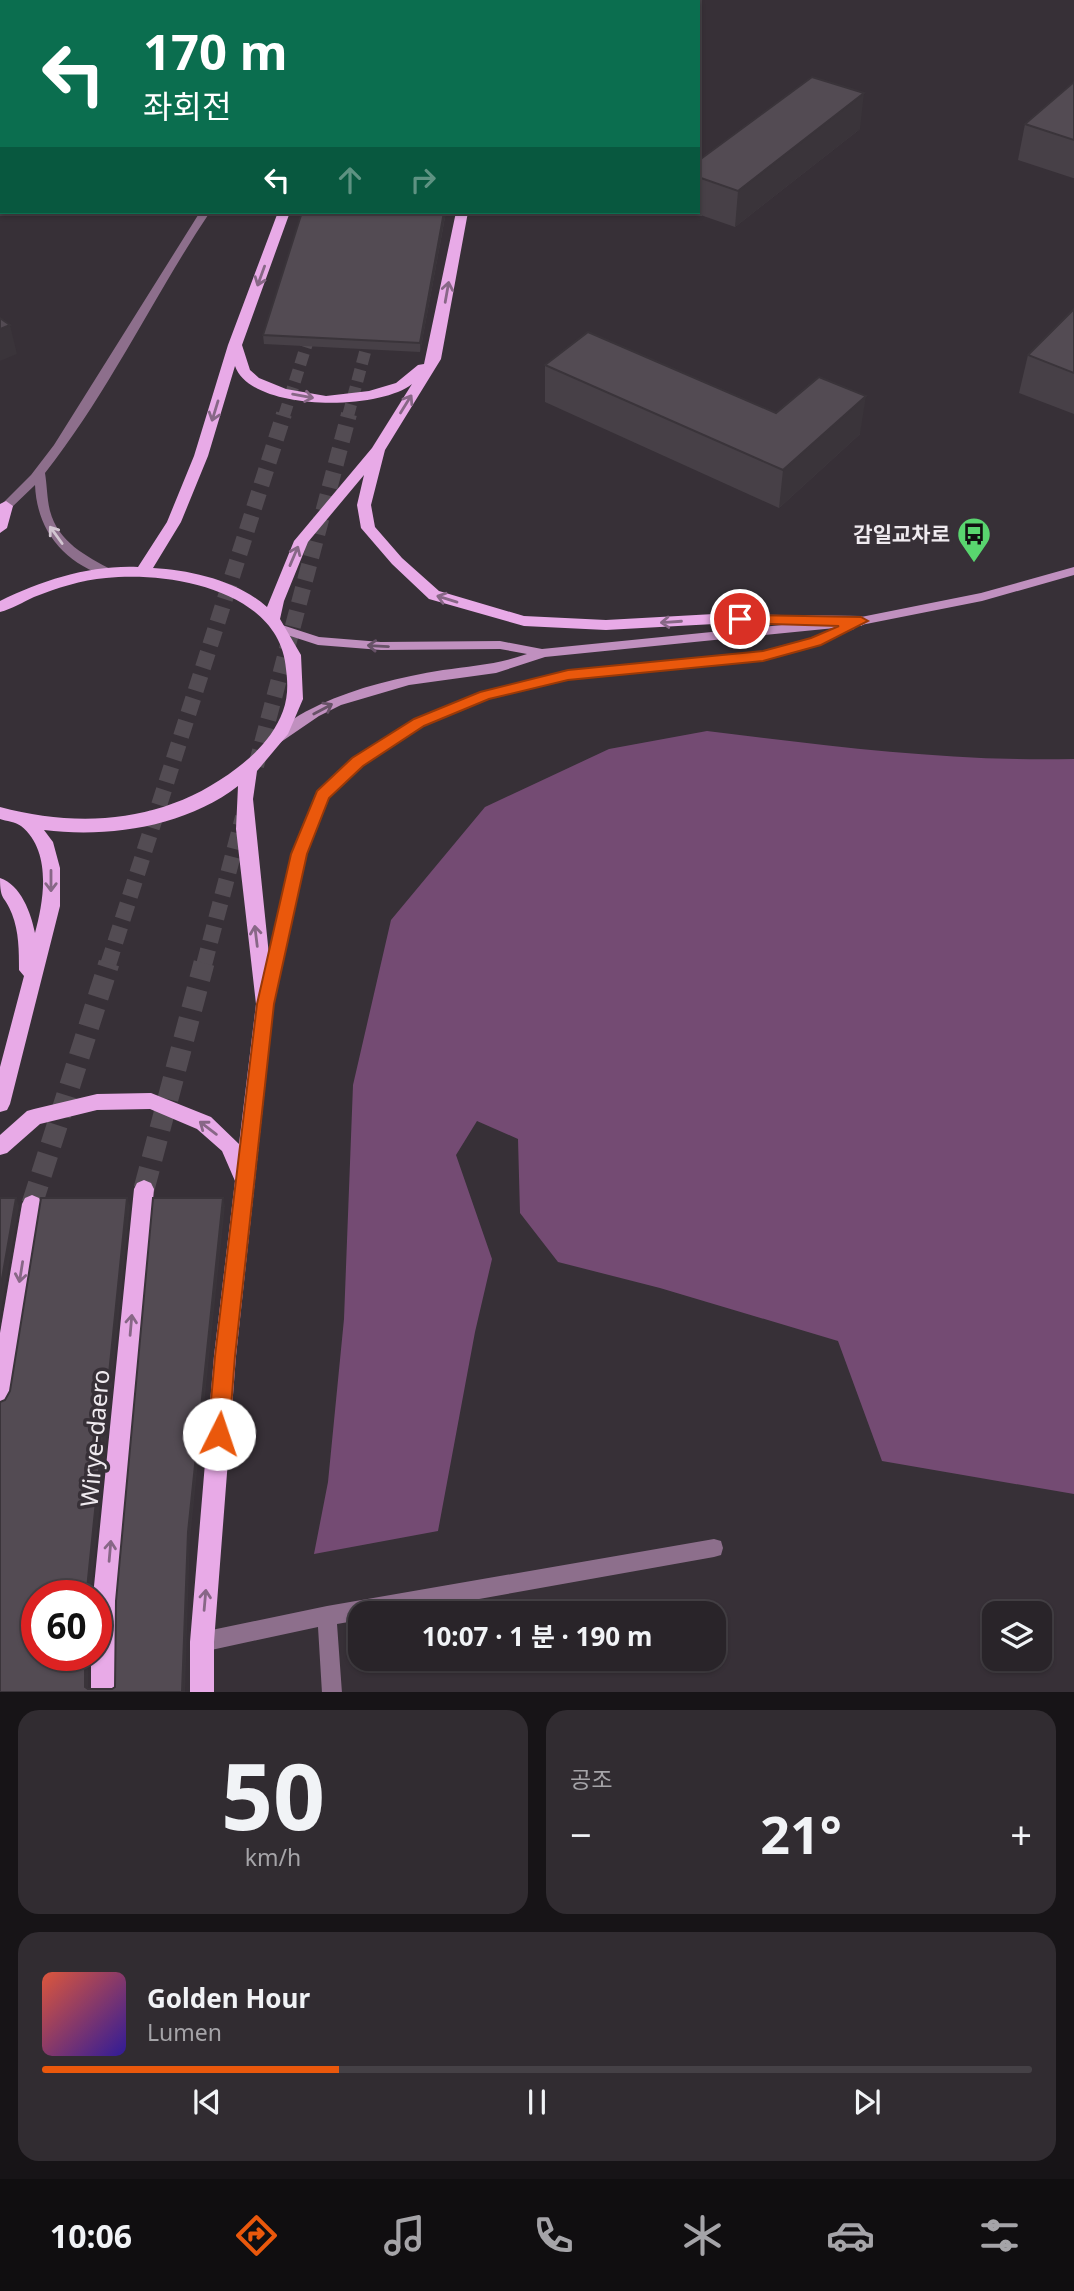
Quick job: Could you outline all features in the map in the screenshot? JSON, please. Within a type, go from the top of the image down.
[{"type":"main road","points":[[144,571],[174,522],[201,456],[235,345],[283,214]]},
{"type":"main road","points":[[269,749],[288,718],[296,687],[293,656],[276,624],[276,601],[300,541],[378,450],[434,359],[461,214]]},
{"type":"main road","points":[[235,345],[244,371],[254,381],[284,393],[326,400],[370,394],[401,386],[434,359]]},
{"type":"main road","points":[[378,450],[364,505],[369,528],[397,561],[434,595],[524,621],[606,625],[714,619],[861,621]]},
{"type":"main road","points":[[0,528],[3,508]]},
{"type":"main road","points":[[0,607],[51,585],[108,573],[144,571],[188,576],[218,585],[244,598],[276,624],[299,636],[331,642],[437,648],[500,645],[543,653]]},
{"type":"main road","points":[[0,813],[26,820],[90,827],[134,822],[197,802],[248,769],[286,732],[327,706],[386,687],[451,674],[500,668],[543,653],[861,621],[982,597],[1074,571]]},
{"type":"main road","points":[[202,1692],[202,1642],[225,1356],[265,1004],[299,854],[322,795],[358,762],[419,722],[485,695],[568,675],[763,656],[816,641],[861,621]]},
{"type":"main road","points":[[248,769],[244,799],[245,829],[265,1004]]},
{"type":"main road","points":[[0,1104],[51,906],[51,868],[44,842],[26,820]]},
{"type":"main road","points":[[0,885],[12,894],[29,940],[22,1022]]},
{"type":"main road","points":[[0,1147],[34,1117],[97,1101],[151,1101],[204,1123],[230,1146],[245,1182]]},
{"type":"main road","name":"Wirye-daero","points":[[103,1692],[104,1608],[144,1189]]},
{"type":"main road","points":[[0,1398],[32,1204]]},
{"type":"street","points":[[3,508],[40,474],[96,391],[176,252],[204,214]]},
{"type":"street","points":[[40,474],[40,500],[54,537],[72,553],[108,573]]},
{"type":"street","points":[[202,1642],[327,1616],[714,1548]]},
{"type":"street","points":[[327,1616],[332,1692]]},
{"type":"shaded area","points":[[707,731],[936,755],[1074,759],[1074,1494],[882,1461],[838,1341],[660,1288],[558,1262],[520,1213],[518,1139],[477,1121],[456,1155],[492,1259],[475,1332],[438,1531],[314,1554],[328,1482],[344,1319],[353,1085],[391,920],[485,807],[609,749]]},
{"type":"building","points":[[812,77],[864,93],[738,191],[700,178],[700,160]]},
{"type":"building","points":[[1074,82],[1074,140],[1025,124]]},
{"type":"building","points":[[301,214],[444,214],[420,343],[263,335]]},
{"type":"building","points":[[1074,309],[1074,373],[1028,355]]},
{"type":"building","points":[[0,318],[10,325],[0,329]]},
{"type":"building","points":[[588,332],[776,413],[819,377],[866,396],[783,470],[545,365]]},
{"type":"building","points":[[0,1198],[16,1198],[0,1290]]},
{"type":"building","points":[[41,1198],[127,1198],[88,1580],[21,1580],[21,1671],[85,1671],[85,1687],[88,1689],[112,1689],[115,1687],[116,1601],[153,1198],[223,1198],[188,1532],[182,1692],[0,1692],[0,1402],[5,1400],[10,1391]]},
{"type":"tunnel","points":[[284,416],[313,324]]},
{"type":"tunnel","points":[[348,416],[372,326]]},
{"type":"tunnel","points":[[108,965],[284,414]]},
{"type":"tunnel","points":[[256,766],[349,414]]},
{"type":"tunnel","points":[[204,965],[243,817]]},
{"type":"tunnel","points":[[32,1204],[109,963]]},
{"type":"tunnel","points":[[144,1189],[204,963]]},
{"type":"place","name":"감일교차로","points":[[974,564]]},
{"type":"route","points":[[219,1434],[225,1356],[265,1004],[299,854],[322,795],[358,762],[419,722],[485,695],[568,675],[763,656],[816,641],[861,621],[740,619]]}]
